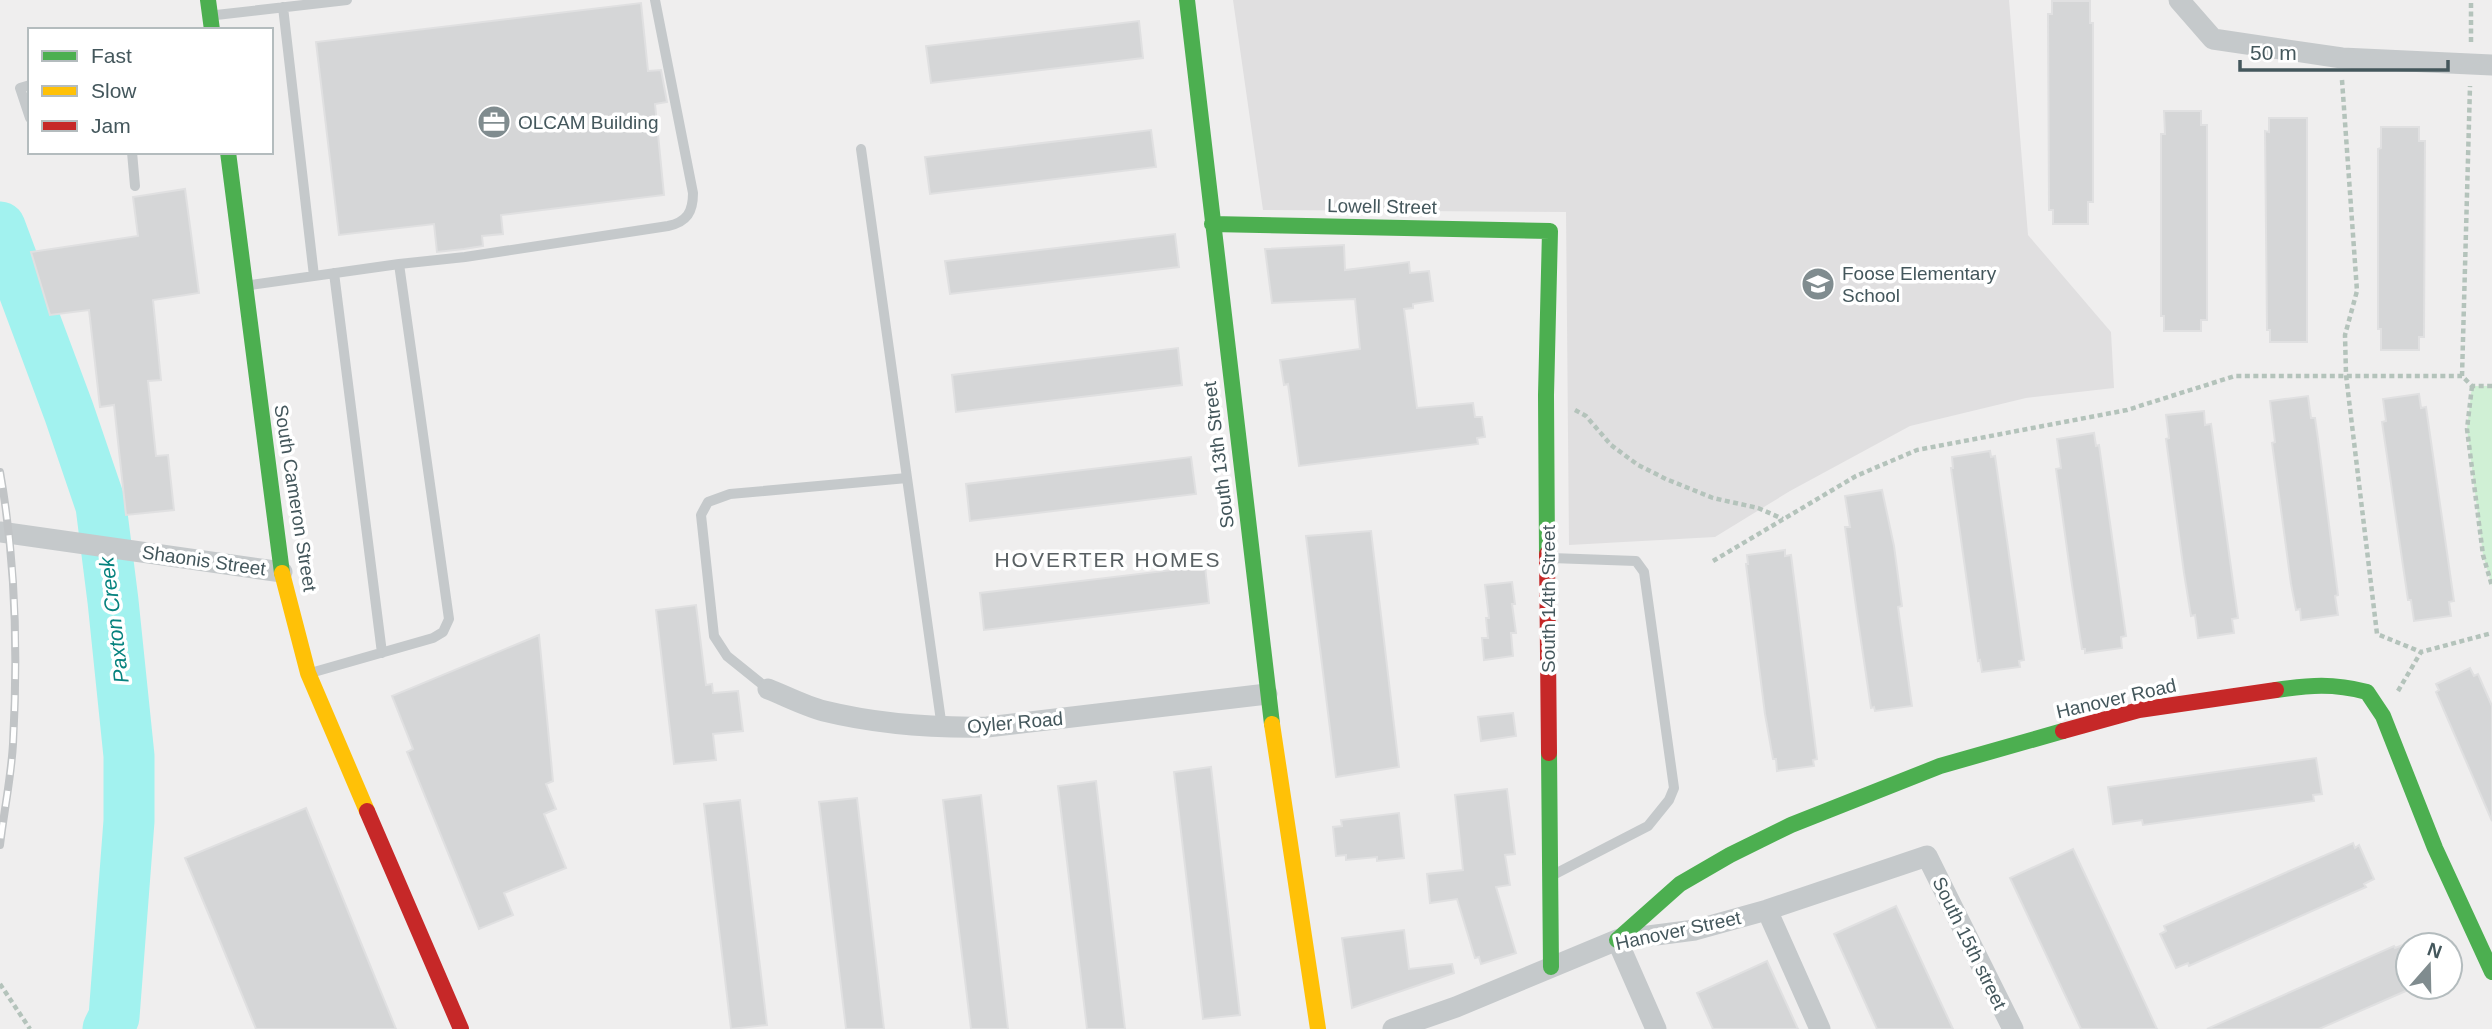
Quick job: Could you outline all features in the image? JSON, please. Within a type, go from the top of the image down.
[{"type":"street","name":"South 13th Street","points":[[1187,0],[1267,694],[1318,1029]]},
{"type":"street","points":[[2179,0],[2213,39],[2342,58],[2482,64]]},
{"type":"street","name":"South Cameron Street","points":[[228,154],[282,572],[308,673],[461,1029]]},
{"type":"street","name":"Lowell Street","points":[[1212,224],[1550,230]]},
{"type":"street","name":"South 14th Street","points":[[1550,230],[1546,395],[1551,967]]},
{"type":"street","name":"Shaonis Street","points":[[0,532],[282,572]]},
{"type":"street","name":"Hanover Road","points":[[1617,940],[1680,884],[1730,855],[1791,825],[1940,766],[2139,710],[2314,684],[2344,686],[2367,692],[2383,716],[2435,848],[2492,972]]},
{"type":"street","name":"Oyler Road","points":[[768,689],[821,710],[883,722],[942,728],[987,727],[1267,694]]},
{"type":"street","name":"Hanover Street","points":[[1393,1029],[1456,1007],[1617,940],[1695,930],[1767,910],[1927,856]]},
{"type":"street","name":"South 15th street","points":[[1927,856],[2013,1029]]},
{"type":"street","points":[[1767,910],[1820,1029]]},
{"type":"street","points":[[1617,940],[1656,1029]]},
{"type":"lane","points":[[210,15],[347,0]]},
{"type":"lane","points":[[245,286],[465,257],[668,226],[688,218],[693,204],[693,193],[656,1]]},
{"type":"lane","points":[[283,7],[314,276]]},
{"type":"lane","points":[[28,86],[20,88],[28,112]]},
{"type":"lane","points":[[861,149],[942,728]]},
{"type":"lane","points":[[132,154],[135,186]]},
{"type":"lane","points":[[308,673],[433,638],[443,632],[449,620],[399,264]]},
{"type":"lane","points":[[334,273],[382,653]]},
{"type":"lane","points":[[768,689],[727,656],[714,636],[701,515],[708,502],[730,494],[907,478]]},
{"type":"lane","points":[[1548,558],[1636,561],[1644,572],[1674,788],[1669,800],[1648,826],[1550,876]]},
{"type":"path","points":[[2462,376],[2482,64],[2471,0]]},
{"type":"path","points":[[2342,58],[2342,104],[2357,291],[2345,334],[2346,375],[2377,634],[2421,652],[2492,633]]},
{"type":"path","points":[[1713,561],[1856,476],[1917,450],[2127,410],[2235,376],[2462,376],[2472,386],[2492,386]]},
{"type":"path","points":[[2472,386],[2467,429],[2483,555],[2492,586]]},
{"type":"path","points":[[1546,395],[1586,416],[1611,445],[1639,465],[1713,498],[1758,508],[1784,519]]},
{"type":"path","points":[[2383,716],[2421,652]]},
{"type":"path","points":[[0,984],[30,1029]]},
{"type":"shaded area","name":"Foose Elementary School","points":[[1233,0],[2009,0],[2028,235],[2111,332],[2114,388],[2026,398],[1910,426],[1790,491],[1715,537],[1569,545],[1566,212],[1263,210]]},
{"type":"green space","points":[[2472,386],[2492,386],[2492,586],[2483,555],[2467,429]]},
{"type":"building","points":[[2052,1],[2090,1],[2090,23],[2093,23],[2093,202],[2088,202],[2088,224],[2053,224],[2053,210],[2049,210],[2048,14],[2052,14]]},
{"type":"building","points":[[641,3],[648,71],[661,70],[667,102],[655,104],[664,195],[501,215],[503,234],[482,236],[483,246],[464,249],[437,252],[434,224],[339,235],[316,42]]},
{"type":"building","points":[[1139,21],[1143,58],[931,83],[926,46]]},
{"type":"building","points":[[2164,111],[2201,111],[2201,125],[2207,125],[2207,320],[2201,320],[2201,331],[2164,331],[2164,316],[2161,316],[2161,134],[2165,134]]},
{"type":"building","points":[[2269,118],[2307,118],[2307,342],[2270,342],[2270,330],[2267,330],[2265,131],[2269,132]]},
{"type":"building","points":[[2381,127],[2419,127],[2419,141],[2425,141],[2424,337],[2419,337],[2419,350],[2381,350],[2381,329],[2378,329],[2378,149],[2381,148]]},
{"type":"building","points":[[1151,130],[1156,167],[930,194],[925,157]]},
{"type":"building","points":[[185,189],[199,293],[153,300],[161,380],[148,381],[156,456],[168,455],[174,510],[126,515],[114,405],[100,407],[89,310],[50,315],[31,252],[138,236],[133,197]]},
{"type":"building","points":[[1175,234],[1179,267],[950,294],[945,261]]},
{"type":"building","points":[[1344,245],[1345,270],[1409,262],[1410,273],[1429,271],[1433,301],[1413,304],[1413,308],[1404,309],[1417,408],[1473,403],[1475,417],[1482,417],[1485,437],[1477,438],[1478,444],[1299,466],[1288,384],[1284,385],[1280,360],[1360,349],[1355,299],[1272,303],[1265,249]]},
{"type":"building","points":[[1178,348],[1182,385],[956,412],[952,375]]},
{"type":"building","points":[[2419,394],[2421,408],[2426,407],[2454,601],[2449,602],[2451,616],[2414,621],[2411,600],[2408,600],[2382,422],[2386,421],[2383,399]]},
{"type":"building","points":[[2308,396],[2318,439],[2338,595],[2335,596],[2338,615],[2301,620],[2300,609],[2296,610],[2291,584],[2272,443],[2275,442],[2270,401]]},
{"type":"building","points":[[2204,411],[2205,425],[2211,424],[2238,618],[2232,619],[2234,633],[2198,638],[2195,615],[2191,616],[2184,573],[2166,439],[2169,438],[2166,415]]},
{"type":"building","points":[[2094,433],[2096,446],[2099,445],[2126,636],[2121,637],[2122,648],[2085,653],[2085,649],[2082,649],[2056,469],[2061,468],[2057,439]]},
{"type":"building","points":[[1990,451],[1991,457],[1995,456],[2024,660],[2019,661],[2020,667],[1982,672],[1980,660],[1978,661],[1951,468],[1952,457]]},
{"type":"building","points":[[1191,457],[1196,494],[970,521],[966,484]]},
{"type":"building","points":[[1882,490],[1894,546],[1902,606],[1898,607],[1912,706],[1875,711],[1874,707],[1871,708],[1857,614],[1845,527],[1850,527],[1845,496]]},
{"type":"building","points":[[1371,531],[1399,767],[1336,777],[1306,536]]},
{"type":"building","points":[[1785,550],[1785,556],[1791,555],[1817,759],[1813,760],[1814,766],[1777,771],[1765,714],[1746,564],[1747,555]]},
{"type":"building","points":[[1205,566],[1209,603],[984,630],[980,593]]},
{"type":"building","points":[[1512,582],[1516,633],[1511,633],[1513,656],[1484,660],[1482,638],[1488,638],[1486,618],[1489,618],[1485,585]]},
{"type":"building","points":[[696,605],[706,685],[712,684],[713,693],[738,691],[743,731],[713,734],[716,760],[674,764],[656,610]]},
{"type":"building","points":[[539,635],[553,781],[546,784],[556,809],[544,814],[566,868],[504,893],[513,915],[479,929],[407,752],[413,749],[392,696]]},
{"type":"building","points":[[2470,668],[2474,676],[2478,674],[2492,706],[2492,821],[2436,692],[2439,690],[2436,684]]},
{"type":"building","points":[[1513,713],[1516,736],[1481,741],[1478,717]]},
{"type":"building","points":[[2316,758],[2322,794],[2313,795],[2314,801],[2143,825],[2142,820],[2113,824],[2108,787]]},
{"type":"building","points":[[1211,767],[1240,1015],[1203,1019],[1174,772]]},
{"type":"building","points":[[1096,781],[1125,1029],[1087,1029],[1058,786]]},
{"type":"building","points":[[1507,789],[1515,854],[1505,855],[1510,885],[1496,887],[1516,953],[1481,964],[1479,957],[1475,958],[1457,899],[1430,903],[1427,874],[1463,870],[1455,795]]},
{"type":"building","points":[[981,795],[1008,1029],[971,1029],[943,800]]},
{"type":"building","points":[[857,798],[884,1029],[846,1029],[819,802]]},
{"type":"building","points":[[740,800],[767,1025],[731,1029],[704,804]]},
{"type":"building","points":[[306,808],[396,1029],[256,1029],[185,858]]},
{"type":"building","points":[[1399,813],[1404,858],[1377,861],[1377,857],[1346,860],[1346,855],[1336,856],[1333,827],[1342,826],[1341,820]]},
{"type":"building","points":[[2353,843],[2355,848],[2359,845],[2374,879],[2364,884],[2366,887],[2189,966],[2188,963],[2176,968],[2160,934],[2166,931],[2164,926]]},
{"type":"building","points":[[2073,849],[2157,1029],[2081,1029],[2010,878]]},
{"type":"building","points":[[1896,906],[1953,1029],[1877,1029],[1834,934]]},
{"type":"building","points":[[1404,930],[1409,969],[1452,964],[1454,973],[1352,1008],[1342,938]]},
{"type":"building","points":[[2394,946],[2394,996],[2319,1029],[2207,1029]]},
{"type":"building","points":[[1767,961],[1798,1029],[1713,1029],[1697,993]]},
{"type":"waterway","name":"Paxton Creek","points":[[0,227],[101,506],[129,756],[129,821],[114,1017],[108,1029]]},
{"type":"railway","points":[[0,472],[12,574],[15,676],[12,757],[0,845]]},
{"type":"traffic: fast","points":[[208,0],[212,28]]},
{"type":"traffic: fast","points":[[1187,0],[1272,724]]},
{"type":"traffic: fast","points":[[228,154],[282,573]]},
{"type":"traffic: fast","points":[[1212,224],[1550,231],[1546,395],[1547,554]]},
{"type":"traffic: fast","points":[[2276,690],[2322,686],[2367,692],[2383,716],[2435,848],[2492,972]]},
{"type":"traffic: fast","points":[[1617,940],[1680,884],[1730,855],[1791,825],[1940,766],[2063,731]]},
{"type":"traffic: fast","points":[[1549,753],[1551,967]]},
{"type":"traffic: slow","points":[[282,573],[308,673],[367,811]]},
{"type":"traffic: slow","points":[[1272,724],[1318,1029]]},
{"type":"traffic: jam","points":[[1547,554],[1549,753]]},
{"type":"traffic: jam","points":[[2063,731],[2139,710],[2276,690]]},
{"type":"traffic: jam","points":[[367,811],[461,1029]]},
{"type":"place","name":"OLCAM Building","points":[[494,122]]},
{"type":"place","name":"Foose Elementary School","points":[[1818,284]]},
{"type":"district","name":"HOVERTER HOMES","points":[[1108,560]]}]
